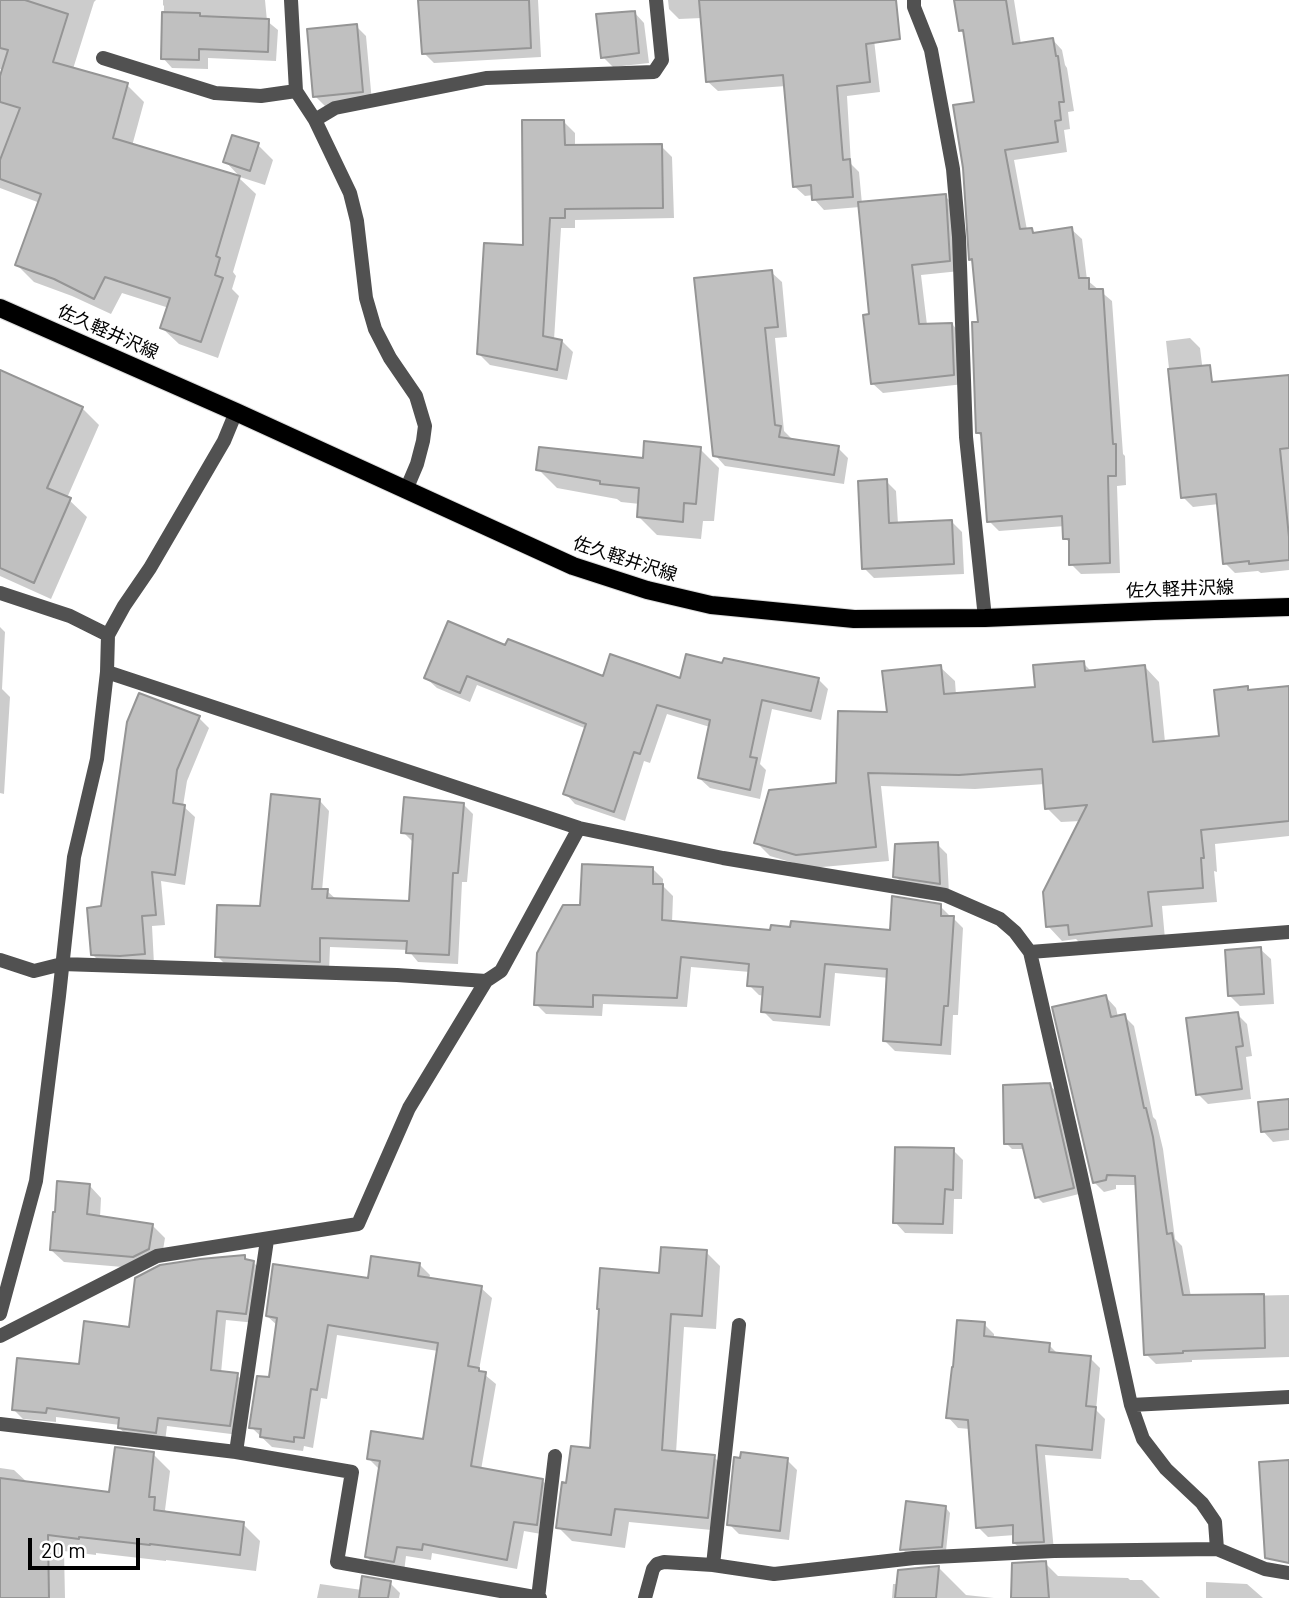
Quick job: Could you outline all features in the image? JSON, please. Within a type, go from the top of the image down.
[{"type":"main road","name":"佐久軽井沢線","points":[[0,308],[573,566],[648,590],[711,606],[854,619],[985,618],[1289,607]]},
{"type":"street","points":[[291,0],[296,90],[350,193],[357,221],[366,298],[375,329],[390,358],[416,396],[425,425],[420,453],[406,490]]},
{"type":"street","points":[[314,120],[335,108],[486,78],[654,72],[662,60],[656,0]]},
{"type":"street","points":[[914,0],[914,7],[931,50],[953,169],[959,237],[966,437],[985,618]]},
{"type":"street","points":[[103,58],[215,93],[261,96],[296,90]]},
{"type":"street","points":[[0,1314],[36,1181],[74,857],[97,759],[107,672],[108,635],[218,452],[236,412]]},
{"type":"street","points":[[0,593],[70,616],[108,635]]},
{"type":"street","points":[[107,672],[579,828],[723,858],[945,895],[1000,919],[1015,932],[1030,952],[1131,1405],[1143,1439],[1166,1469],[1202,1503],[1215,1522],[1217,1549]]},
{"type":"street","points":[[0,1336],[157,1256],[358,1224],[408,1108],[485,981],[501,971],[579,828]]},
{"type":"street","points":[[1030,952],[1289,932]]},
{"type":"street","points":[[0,960],[34,971],[62,964],[397,975],[485,981]]},
{"type":"street","points":[[236,1452],[267,1240]]},
{"type":"street","points":[[713,1565],[739,1325]]},
{"type":"street","points":[[1131,1405],[1289,1397]]},
{"type":"street","points":[[0,1424],[236,1452],[352,1472],[337,1562],[539,1598],[555,1456]]},
{"type":"street","points":[[645,1598],[653,1569],[664,1562],[713,1565],[775,1574],[914,1558],[1054,1551],[1217,1549],[1265,1569],[1289,1573]]},
{"type":"building","points":[[0,0],[25,0],[68,14],[53,62],[128,83],[113,138],[240,176],[216,256],[220,258],[215,275],[223,278],[201,342],[160,328],[170,298],[105,277],[94,299],[54,279],[15,265],[41,194],[0,179],[0,160],[20,108],[0,102],[0,76],[8,50],[0,48]]},
{"type":"building","points":[[418,0],[529,0],[531,48],[422,54]]},
{"type":"building","points":[[699,0],[896,0],[900,39],[866,44],[870,82],[837,86],[843,160],[850,159],[853,197],[812,200],[811,185],[793,187],[783,75],[706,82]]},
{"type":"building","points":[[954,0],[1006,0],[1013,44],[1053,38],[1058,56],[1064,102],[1059,102],[1061,120],[1055,121],[1058,142],[1005,150],[1020,229],[1032,228],[1033,233],[1072,227],[1079,278],[1089,278],[1089,289],[1103,289],[1113,444],[1116,444],[1116,476],[1108,476],[1110,563],[1069,565],[1069,539],[1063,539],[1062,516],[987,522],[981,433],[976,433],[972,322],[978,322],[972,259],[969,260],[963,168],[953,105],[974,102],[963,30],[959,31]]},
{"type":"building","points":[[635,11],[639,53],[601,58],[596,14]]},
{"type":"building","points":[[162,12],[269,19],[268,52],[199,49],[199,60],[161,59]]},
{"type":"building","points":[[357,24],[363,92],[313,97],[307,29]]},
{"type":"building","points":[[522,120],[564,120],[565,145],[662,144],[663,208],[565,209],[565,218],[550,218],[543,336],[562,340],[557,370],[477,354],[484,243],[523,245]]},
{"type":"building","points":[[232,135],[259,143],[250,171],[223,162]]},
{"type":"building","points":[[946,194],[950,261],[912,265],[919,324],[952,323],[954,375],[871,384],[863,315],[869,314],[858,202]]},
{"type":"building","points":[[772,270],[778,327],[765,328],[775,425],[781,426],[779,437],[839,446],[834,475],[713,456],[694,278]]},
{"type":"building","points":[[1210,365],[1212,382],[1289,375],[1289,448],[1280,449],[1289,560],[1223,564],[1216,494],[1181,498],[1168,369]]},
{"type":"building","points":[[0,370],[83,407],[47,488],[71,498],[34,583],[0,568]]},
{"type":"building","points":[[644,441],[701,447],[696,504],[684,503],[683,522],[637,517],[639,488],[600,484],[600,481],[536,470],[539,447],[643,458]]},
{"type":"building","points":[[887,479],[889,523],[952,520],[954,564],[862,569],[858,481]]},
{"type":"building","points":[[448,621],[505,645],[508,639],[603,676],[610,654],[680,678],[686,654],[722,663],[724,658],[819,678],[811,711],[762,700],[750,757],[757,758],[750,790],[698,778],[710,720],[657,705],[640,754],[634,752],[614,812],[563,794],[586,724],[467,676],[460,693],[424,678]]},
{"type":"building","points":[[1084,661],[1085,671],[1145,665],[1153,742],[1219,736],[1214,690],[1248,686],[1248,690],[1289,686],[1289,821],[1201,830],[1203,888],[1148,892],[1152,926],[1069,935],[1068,925],[1046,927],[1043,892],[1087,805],[1045,809],[1042,769],[959,775],[868,773],[876,847],[796,855],[754,843],[769,790],[836,783],[838,711],[887,712],[882,671],[941,665],[944,694],[1035,687],[1033,665]]},
{"type":"building","points":[[139,693],[200,716],[177,770],[173,803],[185,805],[175,875],[152,872],[156,915],[142,916],[145,954],[91,955],[87,908],[101,906],[127,722]]},
{"type":"building","points":[[271,794],[320,799],[312,889],[328,889],[327,898],[409,901],[413,834],[401,833],[404,797],[464,803],[458,873],[453,873],[449,955],[406,953],[407,941],[320,938],[320,962],[215,957],[217,905],[260,906]]},
{"type":"building","points":[[938,842],[940,884],[893,877],[895,844]]},
{"type":"building","points":[[582,864],[653,867],[653,884],[663,884],[662,920],[770,930],[771,925],[790,927],[791,921],[890,930],[892,896],[941,904],[941,916],[954,916],[948,1006],[944,1006],[941,1045],[883,1041],[887,969],[825,964],[820,1017],[761,1012],[763,987],[747,986],[749,964],[681,957],[677,998],[593,995],[593,1007],[534,1005],[537,953],[563,905],[580,905]]},
{"type":"building","points":[[1261,947],[1264,994],[1228,996],[1225,950]]},
{"type":"building","points":[[1106,995],[1111,1017],[1125,1014],[1144,1108],[1153,1137],[1167,1234],[1172,1233],[1183,1295],[1264,1294],[1265,1348],[1144,1355],[1135,1176],[1107,1175],[1106,1180],[1093,1183],[1052,1007]]},
{"type":"building","points":[[1238,1012],[1243,1046],[1236,1047],[1242,1089],[1196,1095],[1186,1018]]},
{"type":"building","points":[[1050,1083],[1074,1188],[1035,1198],[1022,1144],[1004,1144],[1003,1085]]},
{"type":"building","points":[[1289,1099],[1289,1129],[1261,1132],[1258,1102]]},
{"type":"building","points":[[895,1147],[954,1148],[953,1190],[945,1189],[943,1224],[893,1223]]},
{"type":"building","points":[[57,1181],[90,1184],[87,1214],[153,1224],[149,1249],[133,1257],[50,1250]]},
{"type":"building","points":[[661,1247],[707,1250],[702,1316],[671,1314],[662,1450],[715,1455],[708,1518],[615,1509],[611,1535],[556,1528],[562,1482],[566,1483],[571,1446],[590,1448],[600,1268],[659,1273]]},
{"type":"building","points":[[245,1255],[245,1259],[254,1261],[246,1314],[217,1311],[211,1370],[238,1373],[230,1426],[158,1418],[156,1433],[118,1428],[119,1418],[47,1408],[46,1413],[12,1410],[17,1358],[79,1364],[84,1321],[129,1327],[135,1278],[160,1265]]},
{"type":"building","points":[[371,1256],[420,1263],[418,1276],[482,1286],[468,1366],[486,1372],[471,1466],[543,1479],[537,1525],[514,1522],[507,1560],[423,1544],[422,1550],[397,1547],[394,1562],[365,1557],[380,1461],[367,1459],[371,1431],[423,1439],[438,1343],[328,1325],[317,1390],[311,1389],[304,1438],[294,1437],[294,1442],[260,1437],[261,1429],[249,1428],[257,1376],[269,1377],[277,1318],[266,1316],[273,1264],[368,1278]]},
{"type":"building","points":[[957,1320],[985,1322],[984,1336],[1050,1343],[1049,1352],[1091,1356],[1086,1406],[1096,1407],[1092,1450],[1036,1445],[1044,1542],[1013,1543],[1013,1525],[976,1528],[968,1420],[946,1418]]},
{"type":"building","points":[[115,1447],[154,1452],[149,1497],[155,1497],[154,1510],[244,1522],[240,1555],[48,1535],[49,1598],[0,1598],[0,1478],[109,1492]]},
{"type":"building","points":[[741,1452],[788,1458],[780,1531],[727,1525],[734,1457],[740,1458]]},
{"type":"building","points":[[1289,1460],[1289,1563],[1265,1558],[1259,1462]]},
{"type":"building","points":[[906,1501],[946,1506],[942,1547],[900,1550]]},
{"type":"building","points":[[1046,1561],[1049,1598],[1011,1598],[1012,1563]]},
{"type":"building","points":[[939,1566],[936,1598],[895,1598],[898,1570]]},
{"type":"building","points":[[362,1576],[391,1581],[388,1598],[359,1598]]}]
